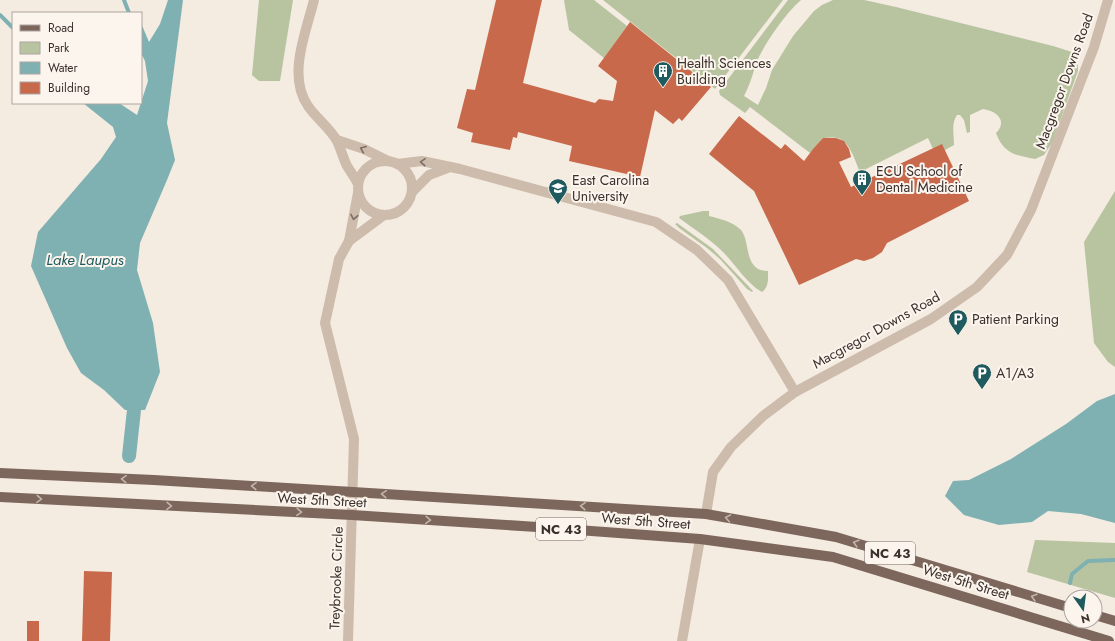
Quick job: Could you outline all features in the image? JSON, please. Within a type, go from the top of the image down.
[{"type":"main road","name":"West 5th Street","points":[[0,473],[353,492],[706,514],[836,537],[1063,606]]},
{"type":"main road","name":"West 5th Street","points":[[0,497],[352,515],[544,527],[700,539],[833,557],[1109,641]]},
{"type":"main road","points":[[1103,617],[1115,621]]},
{"type":"street","points":[[314,0],[299,59],[299,80],[302,96],[308,106],[337,140],[362,202],[368,209],[375,213],[384,215],[392,214],[405,206],[410,199],[412,183],[409,175],[404,169],[364,149],[337,140]]},
{"type":"street","name":"Macgregor Downs Road","points":[[706,514],[713,472],[731,447],[763,416],[795,392],[931,318],[977,287],[1007,255],[1031,210],[1094,46],[1108,0]]},
{"type":"street","points":[[349,241],[361,176],[372,165],[380,162],[393,163],[422,161],[450,166],[656,222],[697,250],[728,280],[795,392]]},
{"type":"street","points":[[412,192],[429,175],[450,166]]},
{"type":"street","points":[[349,241],[384,215]]},
{"type":"street","name":"Treybrooke Circle","points":[[348,641],[354,439],[325,323],[339,259],[349,241]]},
{"type":"street","points":[[682,641],[700,539]]},
{"type":"green space","points":[[259,0],[293,0],[280,81],[259,81],[252,75]]},
{"type":"green space","points":[[564,0],[594,0],[627,26],[604,58],[569,30]]},
{"type":"green space","points":[[603,0],[783,0],[715,89]]},
{"type":"green space","points":[[788,0],[801,0],[783,20],[765,46],[757,61],[744,96],[758,105],[772,70],[793,36],[814,11],[833,0],[864,0],[1053,46],[1072,52],[1078,61],[1078,71],[1052,143],[1044,155],[1035,159],[1016,155],[1007,149],[999,140],[996,133],[1001,124],[999,117],[993,112],[983,109],[970,115],[970,132],[967,133],[964,120],[960,115],[957,115],[953,125],[954,145],[945,150],[933,149],[928,138],[860,172],[849,147],[842,140],[837,138],[823,138],[810,153],[750,107],[745,113],[720,95],[719,91]]},
{"type":"green space","points":[[1115,191],[1115,367],[1108,362],[1094,343],[1084,242]]},
{"type":"green space","points":[[709,211],[709,216],[730,222],[741,230],[746,241],[751,261],[760,270],[768,271],[767,285],[762,292],[746,279],[718,247],[679,218],[680,216]]},
{"type":"green space","points":[[677,223],[713,249],[753,291],[752,292],[747,289],[720,259],[679,228],[675,224]]},
{"type":"green space","points":[[1035,540],[1115,543],[1115,598],[1103,594],[1103,589],[1085,589],[1027,572]]},
{"type":"water","name":"Lake Laupus","points":[[168,0],[183,0],[167,123],[175,160],[140,243],[137,270],[153,323],[160,372],[145,410],[125,410],[104,390],[81,373],[67,348],[31,266],[38,232],[101,159],[116,137],[113,127],[84,104],[120,104],[137,115],[141,104],[142,104],[148,81],[145,61],[142,55],[142,25],[149,42],[160,24]]},
{"type":"water","points":[[1115,394],[1115,523],[1081,514],[1048,511],[1032,522],[999,525],[964,515],[945,496],[953,481],[969,480],[1011,459],[1066,424],[1097,401]]},
{"type":"building","name":"Health Sciences Building","points":[[496,0],[542,0],[523,83],[595,103],[599,99],[613,101],[617,81],[598,66],[630,22],[711,87],[682,121],[679,118],[673,124],[655,110],[640,177],[569,161],[572,146],[518,132],[517,138],[513,137],[510,150],[471,142],[473,133],[457,128],[467,89],[475,90]]},
{"type":"building","name":"ECU School of Dental Medicine","points":[[739,116],[781,149],[785,144],[804,161],[823,138],[836,138],[844,141],[849,149],[851,157],[839,162],[851,187],[942,144],[969,201],[887,243],[882,252],[873,258],[864,261],[856,259],[799,285],[754,191],[709,154]]},
{"type":"building","points":[[84,571],[112,572],[110,641],[82,641]]},
{"type":"building","points":[[27,621],[39,621],[39,641],[27,641]]},
{"type":"waterway","points":[[124,0],[129,12]]},
{"type":"waterway","points":[[0,15],[12,27]]},
{"type":"waterway","points":[[129,456],[134,410]]},
{"type":"waterway","points":[[1070,583],[1072,574],[1088,561],[1115,560]]},
{"type":"place","name":"Health Sciences Building","points":[[663,88]]},
{"type":"place","name":"ECU School of Dental Medicine","points":[[862,196]]},
{"type":"place","name":"East Carolina University","points":[[558,205]]},
{"type":"place","name":"Patient Parking","points":[[958,336]]},
{"type":"place","name":"A1/A3","points":[[982,390]]}]
